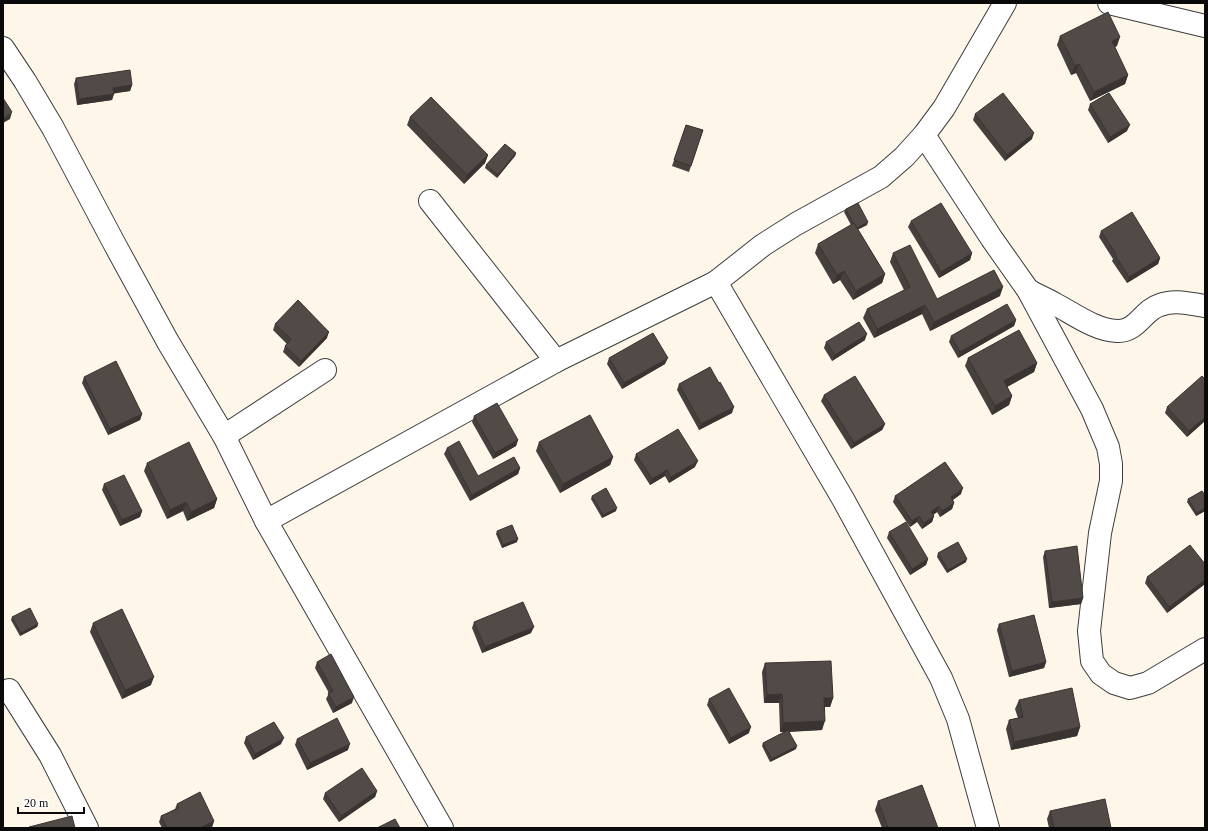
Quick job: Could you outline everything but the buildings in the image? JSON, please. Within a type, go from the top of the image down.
[{"type":"street","points":[[266,521],[556,361],[716,282],[763,245],[796,224],[881,177],[904,157],[924,135],[944,108],[1005,3]]},
{"type":"street","points":[[1109,3],[1205,26]]},
{"type":"street","points":[[3,48],[53,128],[165,335],[224,436],[266,521],[442,828]]},
{"type":"street","points":[[924,135],[992,239],[1028,290],[1092,409],[1108,448],[1111,480],[1100,533],[1088,631],[1092,661],[1101,674],[1114,683],[1130,688],[1148,683],[1205,649]]},
{"type":"street","points":[[430,201],[556,361]]},
{"type":"street","points":[[716,282],[843,499],[941,678],[958,719],[988,828]]},
{"type":"street","points":[[1028,290],[1093,324],[1105,329],[1118,331],[1138,324],[1147,312],[1159,305],[1177,301],[1205,306]]},
{"type":"street","points":[[224,436],[325,370]]},
{"type":"street","points":[[9,690],[50,755],[87,828]]}]
